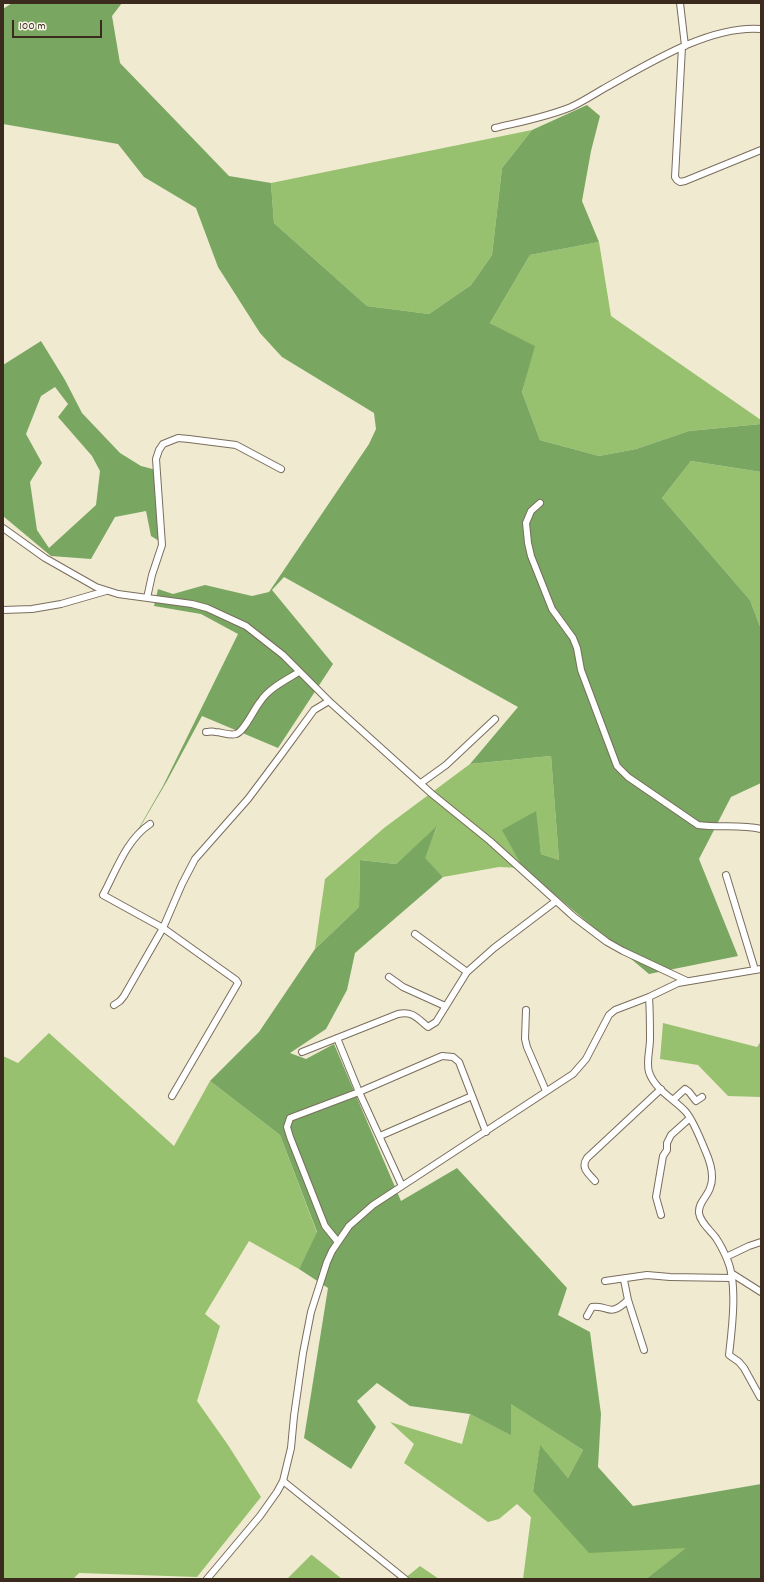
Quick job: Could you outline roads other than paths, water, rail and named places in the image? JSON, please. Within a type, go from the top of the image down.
[{"type":"street","points":[[680,3],[684,46],[675,177],[680,182],[685,181],[761,150]]},
{"type":"street","points":[[495,128],[542,117],[572,107],[684,46],[747,28],[761,29]]},
{"type":"street","points":[[147,598],[152,575],[162,545],[156,459],[163,444],[178,438],[236,445],[281,469]]},
{"type":"street","points":[[540,503],[531,511],[526,523],[531,556],[552,609],[573,638],[582,670],[617,766],[628,777],[698,825],[744,826],[761,830]]},
{"type":"street","points":[[3,528],[51,561],[81,579],[106,591],[192,604],[207,608],[237,620],[260,635],[329,701],[432,794],[490,841],[574,917],[607,942],[687,981]]},
{"type":"street","points":[[3,610],[32,609],[61,604],[106,591]]},
{"type":"street","points":[[206,732],[215,732],[225,735],[237,734],[242,730],[265,695],[276,686],[299,672]]},
{"type":"street","points":[[114,1005],[124,996],[163,928],[182,884],[195,859],[251,794],[314,710],[329,701]]},
{"type":"street","points":[[421,783],[446,765],[494,719]]},
{"type":"street","points":[[150,824],[140,830],[131,842],[103,895],[163,928],[207,958],[238,983],[238,986],[172,1096]]},
{"type":"street","points":[[207,1579],[271,1502],[283,1481],[291,1448],[303,1353],[312,1312],[327,1262],[349,1226],[373,1206],[402,1186],[486,1132],[579,1068],[609,1015],[615,1010],[650,997],[678,983],[758,969],[726,875]]},
{"type":"street","points":[[302,1052],[406,1012],[413,1014],[428,1026],[432,1026],[467,972],[494,948],[556,901]]},
{"type":"street","points":[[415,934],[467,972]]},
{"type":"street","points":[[389,977],[403,987],[444,1006]]},
{"type":"street","points":[[650,997],[648,1067],[650,1074],[661,1089],[690,1118],[705,1149],[711,1169],[710,1188],[701,1204],[699,1211],[700,1217],[717,1239],[726,1257],[731,1275],[733,1291],[733,1319],[729,1355],[739,1362],[744,1368],[760,1397]]},
{"type":"street","points":[[526,1010],[525,1039],[546,1091]]},
{"type":"street","points":[[337,1038],[359,1092],[402,1186]]},
{"type":"street","points":[[338,1242],[325,1226],[287,1128],[290,1118],[359,1092],[442,1056],[453,1057],[460,1062],[486,1132]]},
{"type":"street","points":[[595,1181],[584,1168],[584,1162],[661,1089]]},
{"type":"street","points":[[673,1100],[685,1089],[696,1101],[702,1097]]},
{"type":"street","points":[[380,1136],[472,1096]]},
{"type":"street","points":[[660,1215],[656,1197],[663,1156],[667,1150],[667,1143],[671,1135],[690,1118]]},
{"type":"street","points":[[726,1257],[761,1242]]},
{"type":"street","points":[[605,1282],[647,1276],[670,1277],[731,1275],[761,1292]]},
{"type":"street","points":[[624,1280],[628,1300],[644,1350]]},
{"type":"street","points":[[588,1316],[592,1307],[596,1306],[608,1310],[616,1309],[628,1300]]},
{"type":"street","points":[[283,1481],[405,1579]]}]
